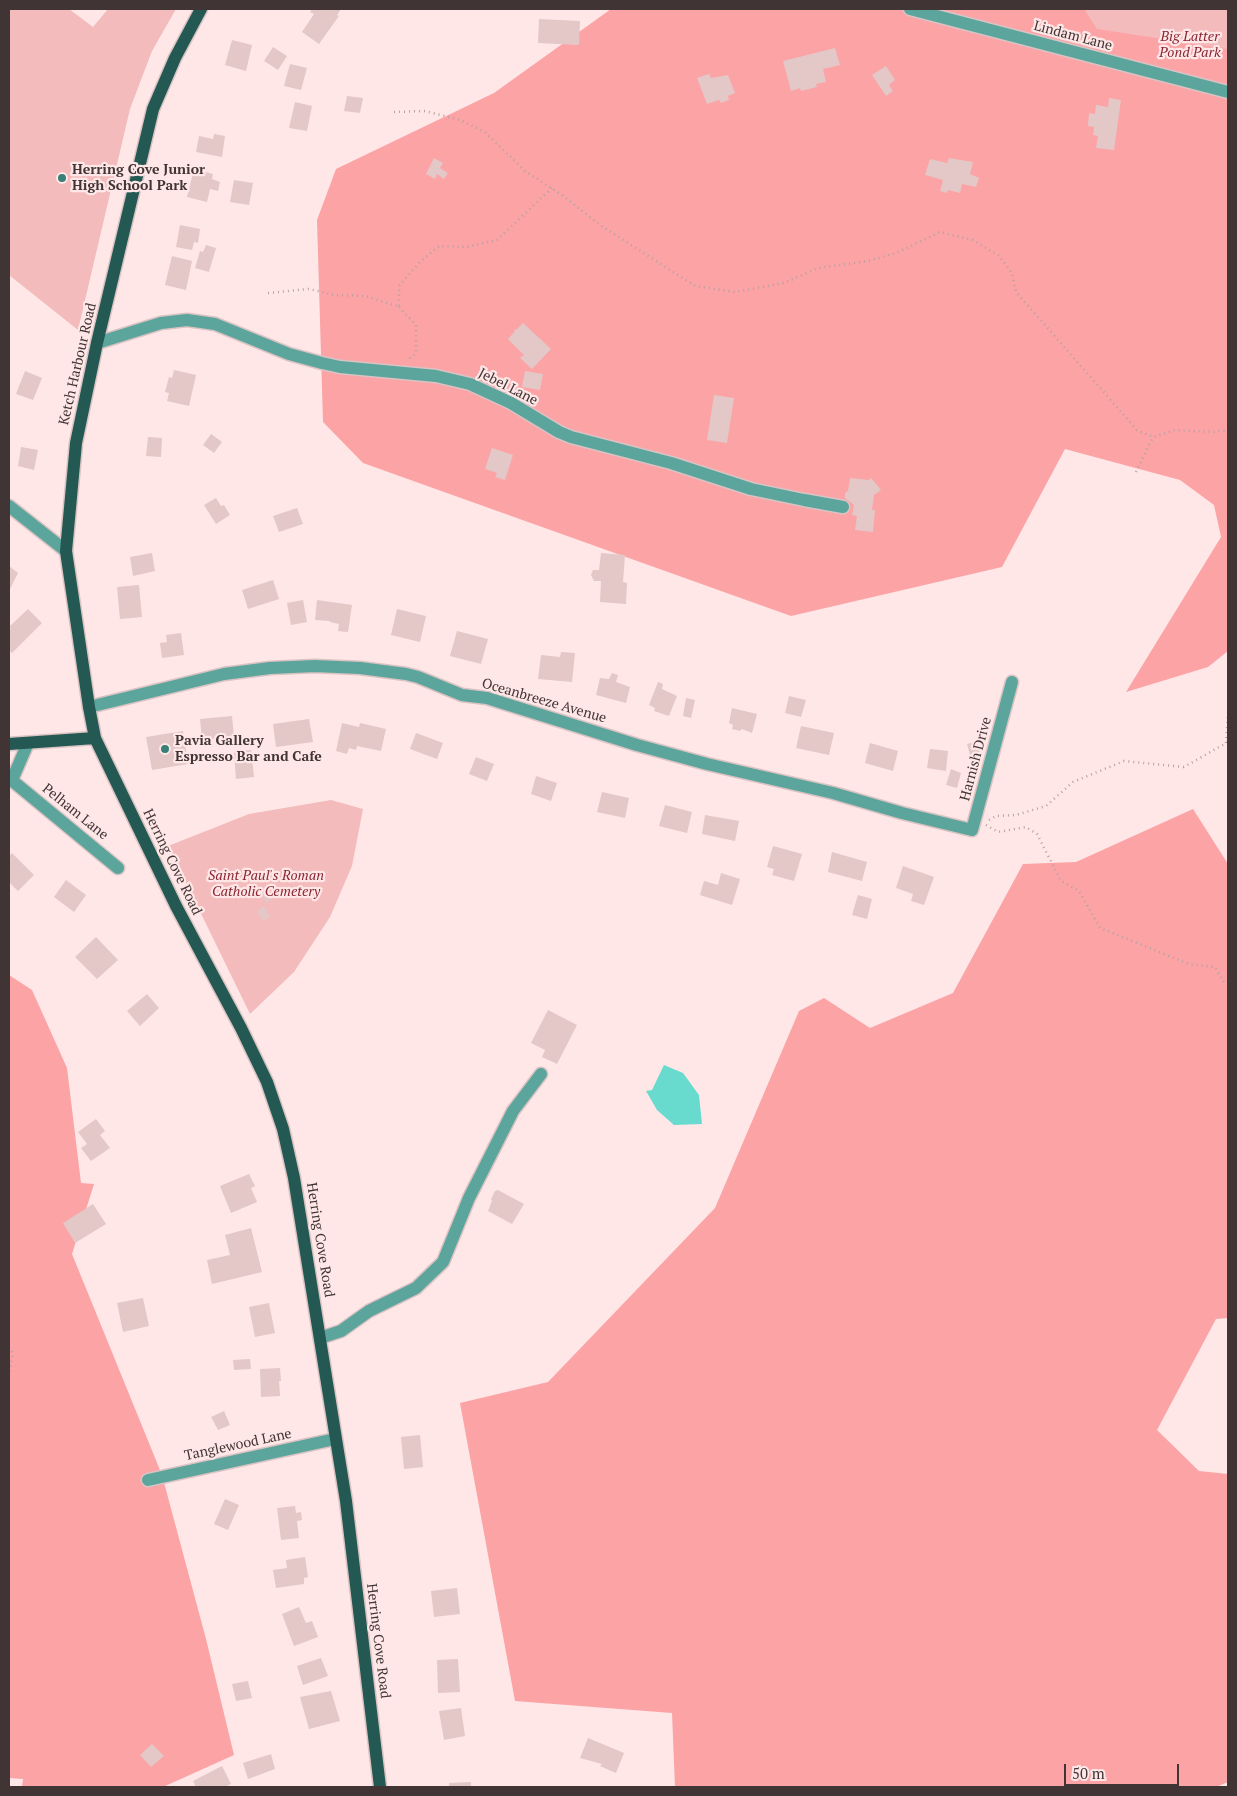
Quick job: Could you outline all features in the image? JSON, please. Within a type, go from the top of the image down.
[{"type":"main road","name":"Ketch Harbour Road","points":[[96,738],[89,707],[66,551],[76,444],[97,343],[153,109],[175,58],[201,9]]},
{"type":"main road","points":[[9,744],[96,738]]},
{"type":"main road","name":"Herring Cove Road","points":[[96,738],[176,906],[241,1028],[267,1082],[283,1129],[294,1178],[346,1501],[380,1787]]},
{"type":"street","name":"Lindam Lane","points":[[910,9],[1228,92]]},
{"type":"street","name":"Jebel Lane","points":[[97,343],[160,323],[187,320],[215,324],[282,351],[322,363],[340,367],[436,376],[470,384],[510,403],[571,437],[663,461],[751,489],[843,507]]},
{"type":"street","points":[[9,506],[66,551]]},
{"type":"street","name":"Oceanbreeze Avenue","points":[[89,707],[224,674],[270,668],[315,666],[360,668],[406,674],[418,676],[462,695],[487,698],[637,745],[707,764],[848,797],[956,827]]},
{"type":"street","name":"Harnish Drive","points":[[956,827],[972,830],[1012,682]]},
{"type":"street","name":"Pelham Lane","points":[[28,743],[10,779],[118,868]]},
{"type":"street","points":[[320,1338],[341,1330],[370,1312],[416,1288],[443,1262],[468,1198],[512,1111],[541,1074]]},
{"type":"street","name":"Tanglewood Lane","points":[[148,1480],[335,1439]]},
{"type":"path","points":[[394,112],[426,111],[460,120],[485,132],[525,171],[552,188],[600,225],[695,286],[735,292],[784,283],[818,268],[868,261],[896,254],[940,232],[973,240],[999,256],[1012,273],[1016,292],[1137,430],[1153,437],[1175,430],[1214,432],[1228,430]]},
{"type":"path","points":[[399,307],[399,286],[420,262],[439,246],[466,247],[497,240],[552,188]]},
{"type":"path","points":[[268,293],[309,289],[334,295],[366,296],[399,307],[416,325],[416,353],[396,372]]},
{"type":"path","points":[[1136,472],[1153,437]]},
{"type":"path","points":[[1228,715],[1227,743],[1184,767],[1124,761],[1073,782],[1046,806],[1016,815],[996,816],[982,823],[998,832],[1026,827],[1037,834],[1061,881],[1080,891],[1100,928],[1189,964],[1215,967],[1223,981],[1228,985]]},
{"type":"path","points":[[9,1347],[13,1352],[9,1375]]},
{"type":"green space","name":"Herring Cove Junior High School Park","points":[[9,9],[69,9],[93,27],[108,9],[176,9],[152,51],[130,109],[78,330],[9,275]]},
{"type":"green space","points":[[611,9],[1084,9],[1097,29],[1228,49],[1228,651],[1208,667],[1126,692],[1221,537],[1214,505],[1180,480],[1065,449],[1002,567],[791,616],[363,463],[323,422],[317,220],[336,169],[494,93]]},
{"type":"green space","name":"Big Latter Pond Park","points":[[907,9],[1228,9],[1228,92]]},
{"type":"green space","name":"Saint Paul's Roman Catholic Cemetery","points":[[331,800],[363,809],[352,866],[330,917],[294,972],[250,1014],[168,846],[249,814]]},
{"type":"green space","points":[[1193,809],[1228,864],[1228,1318],[1216,1319],[1157,1430],[1199,1471],[1228,1474],[1228,1782],[1216,1787],[675,1787],[672,1713],[515,1701],[460,1403],[548,1382],[715,1208],[799,1011],[824,998],[870,1028],[953,993],[1023,864],[1076,862]]},
{"type":"green space","points":[[9,975],[32,990],[67,1068],[81,1183],[94,1184],[72,1254],[162,1475],[206,1639],[234,1755],[163,1787],[22,1787],[23,1779],[9,1778]]},
{"type":"water","points":[[664,1065],[683,1073],[699,1095],[702,1124],[674,1125],[657,1110],[646,1091],[652,1090]]},
{"type":"building","points":[[312,9],[341,9],[337,15],[339,16],[319,44],[302,32],[314,14],[310,12]]},
{"type":"building","points":[[539,19],[580,21],[579,45],[538,43]]},
{"type":"building","points":[[232,40],[252,45],[246,71],[225,65]]},
{"type":"building","points":[[273,47],[287,56],[278,70],[264,61]]},
{"type":"building","points":[[835,48],[840,65],[823,69],[826,82],[816,84],[817,87],[801,91],[800,88],[791,91],[783,61]]},
{"type":"building","points":[[290,64],[307,68],[301,90],[284,86]]},
{"type":"building","points":[[886,66],[895,80],[889,85],[893,91],[886,96],[872,75]]},
{"type":"building","points":[[709,74],[711,78],[728,75],[735,93],[728,96],[729,100],[721,103],[719,100],[707,104],[697,78]]},
{"type":"building","points":[[347,96],[363,98],[360,113],[344,111]]},
{"type":"building","points":[[1109,98],[1121,100],[1114,150],[1096,148],[1098,136],[1093,135],[1094,127],[1088,126],[1089,113],[1095,114],[1096,105],[1108,107]]},
{"type":"building","points":[[295,102],[312,106],[307,131],[289,128]]},
{"type":"building","points":[[214,134],[225,136],[222,157],[196,152],[199,136],[213,139]]},
{"type":"building","points":[[434,158],[443,163],[440,168],[448,173],[444,179],[437,174],[435,179],[426,174]]},
{"type":"building","points":[[949,158],[973,162],[970,174],[979,178],[976,187],[962,184],[960,193],[948,190],[947,193],[940,191],[943,180],[925,175],[930,159],[947,163]]},
{"type":"building","points":[[194,169],[213,174],[212,179],[220,182],[218,191],[210,189],[207,202],[187,197]]},
{"type":"building","points":[[234,180],[253,183],[249,205],[230,202]]},
{"type":"building","points":[[180,225],[200,229],[198,243],[194,242],[192,250],[176,247]]},
{"type":"building","points":[[206,245],[216,248],[209,272],[195,268],[200,251],[203,252]]},
{"type":"building","points":[[172,256],[192,261],[186,290],[165,285]]},
{"type":"building","points":[[523,323],[551,349],[532,369],[520,358],[524,355],[508,339],[514,330]]},
{"type":"building","points":[[174,370],[196,375],[189,406],[167,401],[169,393],[165,392],[169,377],[172,378]]},
{"type":"building","points":[[25,371],[42,378],[33,400],[16,394]]},
{"type":"building","points":[[525,371],[543,374],[540,390],[522,387]]},
{"type":"building","points":[[714,395],[734,398],[727,443],[707,440]]},
{"type":"building","points":[[211,434],[222,442],[214,453],[203,445]]},
{"type":"building","points":[[148,437],[162,438],[161,457],[146,456]]},
{"type":"building","points":[[21,447],[38,450],[34,470],[18,466]]},
{"type":"building","points":[[492,448],[513,455],[505,480],[495,477],[497,473],[485,469]]},
{"type":"building","points":[[850,478],[869,480],[871,478],[881,490],[874,495],[872,510],[875,510],[873,532],[855,530],[857,516],[852,515],[854,505],[845,498]]},
{"type":"building","points":[[216,498],[221,506],[224,505],[230,515],[216,524],[204,505]]},
{"type":"building","points":[[297,508],[303,524],[279,532],[273,516]]},
{"type":"building","points":[[152,553],[155,571],[133,576],[130,557]]},
{"type":"building","points":[[601,553],[625,555],[623,582],[627,583],[626,604],[600,602],[601,581],[594,581],[591,575],[593,570],[599,570]]},
{"type":"building","points":[[9,566],[18,573],[10,589],[9,588]]},
{"type":"building","points":[[273,580],[279,599],[248,609],[242,590]]},
{"type":"building","points":[[139,585],[142,617],[120,619],[117,587]]},
{"type":"building","points":[[303,600],[307,622],[291,625],[287,603]]},
{"type":"building","points":[[317,600],[352,605],[348,632],[338,631],[339,624],[315,620]]},
{"type":"building","points":[[28,609],[42,623],[12,653],[9,650],[9,631],[11,628],[9,627]]},
{"type":"building","points":[[397,609],[426,616],[420,642],[391,635]]},
{"type":"building","points":[[457,631],[488,639],[481,664],[450,656]]},
{"type":"building","points":[[181,633],[184,655],[162,658],[160,643],[167,642],[166,635]]},
{"type":"building","points":[[561,652],[575,653],[572,682],[538,679],[541,655],[560,657]]},
{"type":"building","points":[[612,673],[618,675],[616,682],[630,687],[626,703],[596,695],[600,678],[609,679]]},
{"type":"building","points":[[658,682],[663,684],[662,689],[677,696],[669,716],[654,711],[655,708],[649,705]]},
{"type":"building","points":[[789,696],[806,700],[801,717],[785,713]]},
{"type":"building","points":[[686,698],[695,700],[691,718],[683,716]]},
{"type":"building","points":[[732,708],[757,714],[752,733],[742,729],[740,731],[732,729],[733,725],[729,723]]},
{"type":"building","points":[[232,716],[234,737],[202,740],[200,719]]},
{"type":"building","points":[[309,719],[313,742],[276,747],[273,724]]},
{"type":"building","points":[[342,723],[359,727],[360,723],[386,729],[381,751],[357,746],[356,750],[349,748],[347,754],[336,751]]},
{"type":"building","points":[[801,726],[834,733],[829,755],[796,748]]},
{"type":"building","points":[[183,731],[188,764],[152,770],[146,737]]},
{"type":"building","points":[[416,733],[443,743],[437,759],[410,749]]},
{"type":"building","points":[[977,741],[980,752],[970,755],[967,744]]},
{"type":"building","points":[[870,743],[898,751],[893,771],[865,763]]},
{"type":"building","points":[[930,749],[948,751],[946,771],[927,768]]},
{"type":"building","points":[[251,750],[254,777],[236,779],[234,752]]},
{"type":"building","points":[[476,757],[494,764],[487,781],[469,774]]},
{"type":"building","points":[[951,769],[961,773],[957,788],[946,785]]},
{"type":"building","points":[[536,776],[557,783],[551,801],[531,794]]},
{"type":"building","points":[[602,792],[629,798],[625,818],[597,812]]},
{"type":"building","points":[[665,805],[692,812],[687,833],[659,826]]},
{"type":"building","points":[[705,815],[739,821],[735,841],[702,834]]},
{"type":"building","points":[[773,846],[802,854],[794,881],[772,875],[774,869],[767,867]]},
{"type":"building","points":[[832,852],[867,862],[862,881],[828,872]]},
{"type":"building","points":[[12,853],[34,875],[18,891],[9,882],[9,856]]},
{"type":"building","points":[[903,866],[934,877],[924,905],[911,901],[913,894],[896,888]]},
{"type":"building","points":[[721,873],[740,879],[732,905],[700,895],[704,881],[718,885]]},
{"type":"building","points":[[66,880],[86,895],[74,912],[54,897]]},
{"type":"building","points":[[268,888],[274,898],[266,903],[260,892]]},
{"type":"building","points":[[858,895],[872,899],[867,919],[852,915]]},
{"type":"building","points":[[264,906],[270,917],[263,921],[257,911]]},
{"type":"building","points":[[96,937],[118,960],[97,979],[75,957]]},
{"type":"building","points":[[147,994],[159,1008],[140,1026],[127,1011]]},
{"type":"building","points":[[548,1010],[577,1025],[557,1064],[542,1057],[545,1050],[531,1043]]},
{"type":"building","points":[[96,1119],[105,1131],[100,1135],[110,1148],[91,1161],[81,1148],[87,1144],[78,1132]]},
{"type":"building","points":[[249,1174],[255,1186],[251,1188],[257,1202],[231,1213],[220,1186]]},
{"type":"building","points":[[498,1190],[524,1204],[512,1224],[488,1211],[491,1199],[495,1191]]},
{"type":"building","points":[[93,1204],[106,1224],[75,1243],[63,1223]]},
{"type":"building","points":[[251,1228],[262,1272],[212,1284],[207,1260],[230,1255],[225,1235]]},
{"type":"building","points":[[143,1298],[149,1326],[123,1332],[117,1303]]},
{"type":"building","points":[[269,1303],[275,1333],[255,1337],[249,1307]]},
{"type":"building","points":[[250,1359],[251,1369],[234,1370],[233,1360]]},
{"type":"building","points":[[280,1368],[280,1396],[261,1397],[260,1369]]},
{"type":"building","points":[[224,1411],[230,1425],[218,1430],[211,1417]]},
{"type":"building","points":[[420,1435],[423,1467],[404,1469],[401,1437]]},
{"type":"building","points":[[225,1499],[239,1505],[228,1530],[214,1524]]},
{"type":"building","points":[[295,1506],[296,1513],[301,1512],[302,1520],[297,1521],[299,1538],[281,1540],[277,1508]]},
{"type":"building","points":[[305,1557],[308,1577],[304,1578],[304,1584],[276,1588],[273,1570],[287,1568],[286,1560]]},
{"type":"building","points":[[457,1588],[460,1614],[434,1617],[431,1591]]},
{"type":"building","points":[[299,1607],[306,1623],[312,1621],[318,1637],[294,1646],[282,1614]]},
{"type":"building","points":[[321,1658],[328,1676],[303,1685],[297,1666]]},
{"type":"building","points":[[458,1659],[460,1692],[438,1693],[437,1660]]},
{"type":"building","points":[[248,1681],[252,1698],[236,1701],[232,1684]]},
{"type":"building","points":[[331,1691],[340,1721],[309,1729],[300,1697]]},
{"type":"building","points":[[461,1708],[465,1736],[444,1740],[439,1711]]},
{"type":"building","points":[[588,1738],[624,1753],[616,1773],[600,1766],[602,1764],[580,1758]]},
{"type":"building","points":[[152,1744],[164,1756],[151,1767],[140,1755]]},
{"type":"building","points":[[271,1754],[275,1769],[248,1779],[243,1763]]},
{"type":"building","points":[[222,1766],[231,1784],[225,1787],[196,1787],[193,1781]]},
{"type":"building","points":[[471,1782],[471,1787],[449,1787],[449,1783]]},
{"type":"place","name":"Herring Cove Junior High School Park","points":[[62,178]]},
{"type":"place","name":"Pavia Gallery Espresso Bar and Cafe","points":[[165,749]]}]
